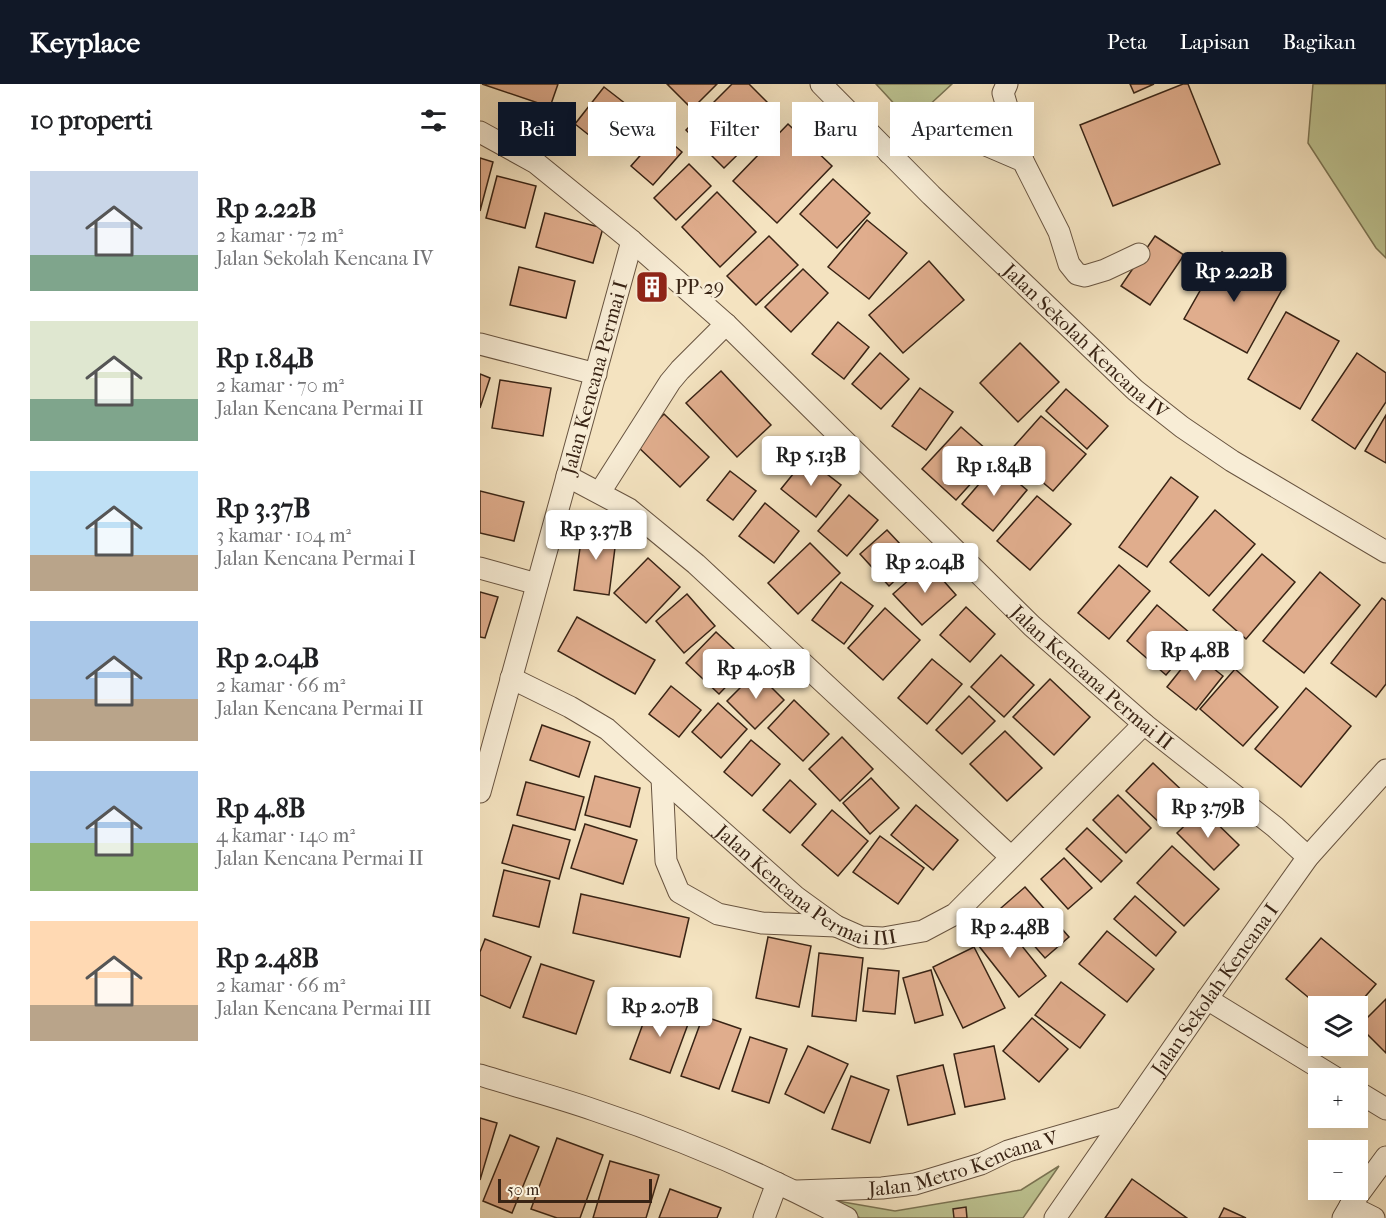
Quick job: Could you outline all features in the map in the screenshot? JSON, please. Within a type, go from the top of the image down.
[{"type":"street","name":"Jalan Sekolah Kencana IV","points":[[821,84],[889,153],[1135,390],[1182,427],[1232,461],[1386,552]]},
{"type":"street","points":[[1007,84],[1003,93],[1023,162],[1059,232],[1069,264],[1077,274],[1085,276],[1105,270],[1139,254]]},
{"type":"street","points":[[889,153],[925,130],[938,128],[951,129],[1023,162]]},
{"type":"street","name":"Jalan Kencana Permai II","points":[[480,132],[536,162],[726,324],[1032,626],[1144,724],[1275,827],[1308,857]]},
{"type":"street","name":"Jalan Kencana Permai I","points":[[480,792],[632,242]]},
{"type":"street","points":[[600,492],[675,376],[726,324]]},
{"type":"street","points":[[480,344],[596,374]]},
{"type":"street","points":[[567,476],[629,509],[696,564],[1011,857]]},
{"type":"street","points":[[480,568],[537,584]]},
{"type":"street","name":"Jalan Kencana Permai III","points":[[511,678],[570,707],[607,729],[796,897],[836,926],[861,937],[883,938],[923,931],[955,914],[1144,724]]},
{"type":"street","name":"Jalan Sekolah Kencana I","points":[[1055,1218],[1308,857],[1386,771]]},
{"type":"street","points":[[662,778],[666,861],[679,892],[718,914],[762,923],[836,926]]},
{"type":"street","points":[[1207,999],[1320,1068]]},
{"type":"street","name":"Jalan Metro Kencana V","points":[[480,1076],[594,1109],[689,1144],[787,1187],[847,1218]]},
{"type":"street","points":[[1368,1098],[1386,1109]]},
{"type":"street","name":"Jalan Metro Kencana V","points":[[787,1187],[882,1188],[915,1184],[981,1164],[1008,1151],[1125,1117]]},
{"type":"street","points":[[1374,1218],[1346,1212],[1386,1156]]},
{"type":"street","points":[[764,1218],[787,1187]]},
{"type":"green space","points":[[876,84],[952,84],[933,102],[893,102]]},
{"type":"green space","points":[[1313,84],[1386,84],[1386,258],[1376,248],[1308,143]]},
{"type":"green space","points":[[1059,1166],[1023,1218],[860,1218],[820,1198],[895,1211],[1021,1190]]},
{"type":"building","points":[[482,84],[558,84],[552,102],[535,102]]},
{"type":"building","points":[[667,84],[717,84],[699,102],[688,102],[688,105]]},
{"type":"building","points":[[732,84],[749,84],[767,102],[714,102]]},
{"type":"building","points":[[1130,84],[1154,84],[1134,93]]},
{"type":"building","points":[[1188,84],[1220,164],[1113,206],[1080,125]]},
{"type":"building","points":[[604,87],[623,102],[592,102]]},
{"type":"building","points":[[588,107],[588,134],[576,123]]},
{"type":"building","points":[[788,124],[792,128],[792,156],[822,156],[832,166],[777,223],[733,181],[757,156],[780,156],[780,132]]},
{"type":"building","points":[[676,147],[682,152],[653,185],[631,166],[640,156],[676,156]]},
{"type":"building","points":[[712,156],[736,156],[724,168]]},
{"type":"building","points":[[480,158],[493,162],[480,211]]},
{"type":"building","points":[[689,164],[711,186],[676,220],[654,198]]},
{"type":"building","points":[[497,176],[536,186],[525,228],[486,218]]},
{"type":"building","points":[[833,179],[870,213],[837,248],[800,214]]},
{"type":"building","points":[[717,192],[756,232],[720,267],[682,227]]},
{"type":"building","points":[[545,213],[603,228],[593,263],[536,247]]},
{"type":"building","points":[[867,220],[907,253],[869,299],[828,267]]},
{"type":"building","points":[[769,236],[798,265],[756,305],[727,276]]},
{"type":"building","points":[[1155,236],[1184,255],[1150,305],[1121,286]]},
{"type":"building","points":[[1222,252],[1284,286],[1247,353],[1184,319]]},
{"type":"building","points":[[929,261],[964,300],[903,353],[869,315]]},
{"type":"building","points":[[519,267],[575,281],[566,318],[510,305]]},
{"type":"building","points":[[803,269],[828,293],[791,332],[765,307]]},
{"type":"building","name":"PP 29","points":[[649,275],[664,290],[655,298],[641,283]]},
{"type":"building","points":[[1286,312],[1339,341],[1300,409],[1248,379]]},
{"type":"building","points":[[838,322],[869,347],[844,379],[812,354]]},
{"type":"building","points":[[1020,343],[1059,382],[1018,422],[980,383]]},
{"type":"building","points":[[880,353],[909,379],[881,409],[852,384]]},
{"type":"building","points":[[1357,353],[1386,373],[1386,402],[1355,449],[1312,420]]},
{"type":"building","points":[[721,371],[771,425],[737,457],[686,403]]},
{"type":"building","points":[[480,374],[490,378],[480,408]]},
{"type":"building","points":[[500,380],[551,388],[543,436],[492,428]]},
{"type":"building","points":[[920,388],[953,412],[926,450],[892,426]]},
{"type":"building","points":[[1066,389],[1108,426],[1087,449],[1046,411]]},
{"type":"building","points":[[664,414],[709,457],[680,487],[635,444]]},
{"type":"building","points":[[1386,415],[1386,463],[1365,451]]},
{"type":"building","points":[[1041,416],[1086,454],[1053,491],[1008,453]]},
{"type":"building","points":[[961,427],[995,457],[956,500],[922,469]]},
{"type":"building","points":[[806,458],[841,485],[816,517],[781,489]]},
{"type":"building","points":[[996,464],[1027,490],[993,531],[962,504]]},
{"type":"building","points":[[730,471],[756,491],[733,520],[707,500]]},
{"type":"building","points":[[1171,477],[1198,497],[1147,567],[1119,547]]},
{"type":"building","points":[[480,491],[524,502],[514,541],[480,533]]},
{"type":"building","points":[[849,495],[878,520],[847,556],[818,531]]},
{"type":"building","points":[[1037,496],[1071,524],[1030,570],[997,541]]},
{"type":"building","points":[[765,503],[799,531],[774,563],[739,536]]},
{"type":"building","points":[[1215,510],[1255,544],[1209,596],[1170,562]]},
{"type":"building","points":[[583,527],[617,532],[609,595],[574,590]]},
{"type":"building","points":[[887,530],[916,561],[889,586],[860,554]]},
{"type":"building","points":[[810,543],[840,573],[798,614],[768,583]]},
{"type":"building","points":[[1262,554],[1295,582],[1246,639],[1213,610]]},
{"type":"building","points":[[648,558],[680,587],[646,623],[614,593]]},
{"type":"building","points":[[928,563],[956,595],[922,625],[893,594]]},
{"type":"building","points":[[1119,565],[1150,591],[1109,639],[1078,613]]},
{"type":"building","points":[[1320,572],[1360,605],[1304,673],[1263,641]]},
{"type":"building","points":[[841,582],[873,606],[844,644],[812,620]]},
{"type":"building","points":[[480,592],[498,597],[485,638],[480,637]]},
{"type":"building","points":[[687,594],[715,626],[684,653],[656,621]]},
{"type":"building","points":[[1382,598],[1386,601],[1386,684],[1376,697],[1331,663]]},
{"type":"building","points":[[1157,605],[1197,639],[1166,675],[1127,641]]},
{"type":"building","points":[[966,607],[995,634],[970,662],[940,635]]},
{"type":"building","points":[[885,608],[920,640],[883,680],[848,648]]},
{"type":"building","points":[[577,617],[655,660],[635,694],[558,651]]},
{"type":"building","points":[[716,632],[749,663],[719,694],[686,663]]},
{"type":"building","points":[[1194,653],[1223,676],[1196,710],[1167,687]]},
{"type":"building","points":[[1001,655],[1034,685],[1004,717],[971,687]]},
{"type":"building","points":[[932,659],[962,684],[927,724],[898,698]]},
{"type":"building","points":[[1235,669],[1278,707],[1243,746],[1200,709]]},
{"type":"building","points":[[756,672],[784,700],[755,729],[727,701]]},
{"type":"building","points":[[1050,679],[1090,717],[1054,755],[1013,717]]},
{"type":"building","points":[[671,686],[701,710],[679,737],[649,714]]},
{"type":"building","points":[[1306,688],[1351,726],[1301,787],[1255,749]]},
{"type":"building","points":[[969,696],[995,721],[962,754],[936,730]]},
{"type":"building","points":[[794,700],[829,734],[803,761],[768,728]]},
{"type":"building","points":[[718,703],[747,729],[721,758],[692,732]]},
{"type":"building","points":[[542,725],[590,742],[579,777],[530,760]]},
{"type":"building","points":[[1005,731],[1042,768],[1007,801],[970,764]]},
{"type":"building","points":[[842,737],[873,769],[840,801],[809,769]]},
{"type":"building","points":[[751,740],[780,764],[752,796],[724,772]]},
{"type":"building","points":[[1153,763],[1190,798],[1163,826],[1126,791]]},
{"type":"building","points":[[595,776],[640,788],[630,827],[585,815]]},
{"type":"building","points":[[871,778],[899,808],[870,834],[843,803]]},
{"type":"building","points":[[790,780],[816,804],[790,833],[763,810]]},
{"type":"building","points":[[526,782],[584,797],[575,830],[517,815]]},
{"type":"building","points":[[1118,795],[1151,828],[1126,853],[1093,820]]},
{"type":"building","points":[[916,805],[958,840],[933,870],[891,835]]},
{"type":"building","points":[[1202,809],[1239,845],[1214,870],[1177,833]]},
{"type":"building","points":[[832,810],[868,841],[838,876],[802,845]]},
{"type":"building","points":[[585,824],[637,840],[623,884],[571,868]]},
{"type":"building","points":[[513,825],[570,840],[559,879],[502,863]]},
{"type":"building","points":[[1087,828],[1122,861],[1101,882],[1066,849]]},
{"type":"building","points":[[880,836],[924,868],[898,904],[853,872]]},
{"type":"building","points":[[1172,846],[1219,889],[1184,926],[1137,883]]},
{"type":"building","points":[[1064,858],[1092,888],[1068,909],[1041,879]]},
{"type":"building","points":[[504,870],[550,881],[539,927],[493,916]]},
{"type":"building","points":[[1025,887],[1069,937],[1045,958],[1001,908]]},
{"type":"building","points":[[581,894],[689,918],[680,957],[573,933]]},
{"type":"building","points":[[1135,896],[1176,932],[1156,956],[1114,919]]},
{"type":"building","points":[[1001,920],[1046,976],[1019,997],[975,941]]},
{"type":"building","points":[[1107,931],[1154,969],[1127,1002],[1079,964]]},
{"type":"building","points":[[768,937],[811,946],[799,1007],[756,998]]},
{"type":"building","points":[[1321,938],[1376,984],[1366,996],[1308,997],[1286,979]]},
{"type":"building","points":[[485,939],[531,957],[510,1008],[480,995],[480,952]]},
{"type":"building","points":[[974,947],[1005,1008],[963,1028],[933,967]]},
{"type":"building","points":[[819,953],[863,958],[856,1021],[812,1016]]},
{"type":"building","points":[[541,964],[594,981],[576,1034],[523,1017]]},
{"type":"building","points":[[868,968],[899,971],[895,1014],[863,1011]]},
{"type":"building","points":[[931,970],[943,1015],[915,1023],[903,978]]},
{"type":"building","points":[[1061,982],[1105,1015],[1080,1048],[1035,1015]]},
{"type":"building","points":[[1386,999],[1386,1053],[1368,1035],[1368,1017]]},
{"type":"building","points":[[651,1002],[691,1016],[670,1073],[630,1059]]},
{"type":"building","points":[[703,1016],[741,1029],[719,1089],[681,1076]]},
{"type":"building","points":[[1032,1018],[1068,1049],[1039,1082],[1003,1051]]},
{"type":"building","points":[[750,1037],[787,1049],[769,1103],[732,1091]]},
{"type":"building","points":[[808,1046],[848,1064],[824,1113],[785,1094]]},
{"type":"building","points":[[994,1046],[1005,1099],[965,1107],[954,1054]]},
{"type":"building","points":[[943,1065],[955,1114],[908,1125],[897,1076]]},
{"type":"building","points":[[851,1076],[889,1090],[870,1143],[832,1129]]},
{"type":"building","points":[[480,1118],[497,1123],[480,1180]]},
{"type":"building","points":[[510,1135],[539,1147],[512,1213],[483,1201]]},
{"type":"building","points":[[557,1138],[603,1155],[580,1218],[557,1218],[531,1209]]},
{"type":"building","points":[[610,1161],[659,1175],[646,1218],[593,1218]]},
{"type":"building","points":[[1132,1179],[1187,1218],[1105,1218]]},
{"type":"building","points":[[670,1189],[721,1208],[717,1218],[659,1218]]},
{"type":"building","points":[[966,1207],[967,1218],[954,1218],[953,1209]]},
{"type":"building","points":[[1224,1208],[1246,1218],[1219,1218]]},
{"type":"place","name":"PP 29","points":[[652,287]]}]
